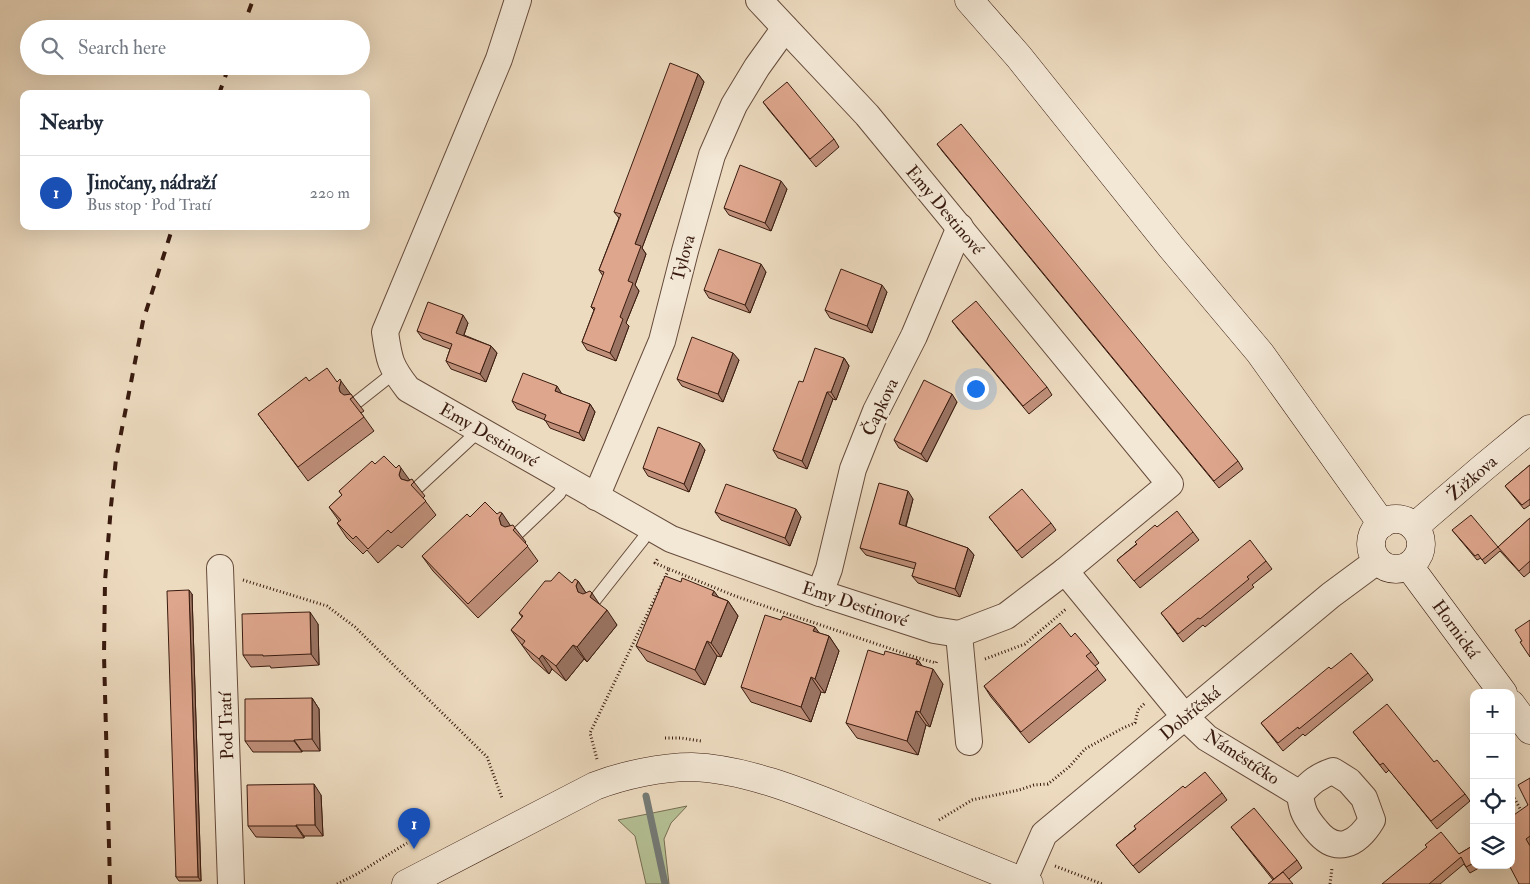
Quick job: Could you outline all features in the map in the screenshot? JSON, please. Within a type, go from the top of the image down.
[{"type":"street","name":"Emy Destinové","points":[[518,0],[499,59],[385,332],[389,359],[395,372],[408,389],[660,533],[820,593],[934,630],[959,634],[1006,616],[1065,571],[1170,484],[867,116],[759,0]]},
{"type":"street","points":[[968,0],[1019,57],[1260,353],[1382,524]]},
{"type":"street","name":"Tylova","points":[[596,497],[662,340],[684,251],[712,155],[734,105],[757,66],[786,28]]},
{"type":"street","name":"Čapkova","points":[[820,593],[829,569],[852,469],[876,412],[914,336],[960,227]]},
{"type":"street","name":"Žižkova","points":[[1414,528],[1530,429]]},
{"type":"street","points":[[1390,520],[1407,522],[1414,528],[1419,535],[1421,543],[1420,552],[1410,566],[1393,569],[1384,567],[1377,561],[1371,546],[1375,530],[1390,520]]},
{"type":"street","name":"Dobříčská","points":[[1026,883],[1044,834],[1331,595],[1377,561]]},
{"type":"street","name":"Hornická","points":[[1410,566],[1500,689]]},
{"type":"street","points":[[1065,571],[1185,717]]},
{"type":"street","name":"Pod Tratí","points":[[231,884],[232,574]]},
{"type":"street","points":[[959,634],[969,742]]},
{"type":"street","points":[[1515,709],[1530,730]]},
{"type":"street","name":"Náměstíčko","points":[[1185,717],[1207,738],[1300,794]]},
{"type":"street","points":[[406,884],[586,790],[609,780],[662,770],[691,767],[719,770],[758,779],[804,794],[1026,883]]},
{"type":"lane","points":[[357,402],[395,372]]},
{"type":"lane","points":[[417,488],[471,438],[476,428]]},
{"type":"lane","points":[[517,534],[559,494],[567,480]]},
{"type":"lane","points":[[594,601],[643,539],[660,533]]},
{"type":"path","points":[[660,533],[655,563],[734,596],[915,657],[936,663],[939,656]]},
{"type":"path","points":[[597,759],[590,733],[669,569]]},
{"type":"path","points":[[232,574],[327,606],[355,627],[487,757],[502,798]]},
{"type":"path","points":[[981,652],[984,660],[1025,644],[1070,606]]},
{"type":"path","points":[[939,821],[972,800],[1034,785],[1048,784],[1069,767],[1085,749],[1135,723],[1138,710],[1162,687]]},
{"type":"path","points":[[1515,799],[1525,818]]},
{"type":"path","points":[[336,884],[357,874],[407,843]]},
{"type":"path","points":[[1053,865],[1102,884]]},
{"type":"green space","points":[[687,806],[671,823],[664,839],[669,884],[646,884],[635,836],[618,820]]},
{"type":"building","points":[[670,63],[698,74],[635,244],[641,246],[628,281],[633,283],[620,317],[623,319],[610,353],[582,342],[595,308],[591,307],[604,272],[599,270],[621,214],[614,212]]},
{"type":"building","points":[[787,82],[834,139],[810,159],[763,102]]},
{"type":"building","points":[[961,124],[1238,461],[1214,481],[937,144]]},
{"type":"building","points":[[740,165],[781,181],[765,223],[724,208]]},
{"type":"building","points":[[719,249],[761,264],[745,305],[704,290]]},
{"type":"building","points":[[841,269],[882,285],[867,326],[825,310]]},
{"type":"building","points":[[976,301],[1047,387],[1023,406],[952,321]]},
{"type":"building","points":[[428,302],[463,315],[456,333],[491,346],[480,374],[446,361],[452,344],[417,331]]},
{"type":"building","points":[[692,337],[733,353],[718,394],[677,379]]},
{"type":"building","points":[[815,348],[844,358],[831,392],[827,392],[802,461],[773,450],[799,381],[803,382]]},
{"type":"building","points":[[327,368],[337,382],[340,379],[340,392],[344,395],[351,394],[353,397],[350,399],[364,417],[298,467],[258,414],[306,377],[309,381]]},
{"type":"building","points":[[523,373],[557,386],[555,391],[590,404],[579,433],[544,420],[546,415],[512,401]]},
{"type":"building","points":[[924,380],[952,394],[921,454],[894,440]]},
{"type":"building","points":[[658,427],[700,443],[684,484],[643,468]]},
{"type":"building","points":[[384,456],[396,468],[399,465],[401,468],[399,475],[401,479],[408,481],[412,479],[414,482],[411,485],[426,501],[391,533],[388,530],[368,549],[356,536],[353,539],[337,523],[341,520],[329,507],[342,495],[339,491],[372,461],[375,464]]},
{"type":"building","points":[[1530,465],[1530,499],[1522,505],[1505,486]]},
{"type":"building","points":[[879,483],[908,491],[899,524],[968,548],[955,589],[912,576],[916,563],[860,548]]},
{"type":"building","points":[[726,484],[796,509],[785,538],[715,512]]},
{"type":"building","points":[[1022,489],[1051,523],[1017,551],[989,517]]},
{"type":"building","points":[[485,502],[497,514],[502,513],[499,518],[501,525],[505,527],[513,525],[515,528],[513,530],[528,546],[468,604],[422,556],[467,514],[470,517]]},
{"type":"building","points":[[1177,511],[1193,532],[1134,581],[1117,560],[1137,544],[1135,542],[1155,525],[1157,527]]},
{"type":"building","points":[[1471,515],[1498,547],[1482,560],[1478,554],[1475,556],[1452,530]]},
{"type":"building","points":[[1530,518],[1530,561],[1519,571],[1498,547]]},
{"type":"building","points":[[1250,540],[1266,561],[1247,577],[1249,579],[1200,619],[1198,618],[1178,634],[1161,613]]},
{"type":"building","points":[[559,572],[572,583],[575,579],[578,581],[576,586],[578,592],[583,594],[590,591],[592,593],[590,597],[607,610],[577,647],[573,645],[556,666],[542,655],[539,659],[522,645],[525,641],[511,630],[523,616],[519,613],[545,581],[551,581]]},
{"type":"building","points":[[665,576],[681,582],[682,578],[714,591],[712,595],[728,601],[711,643],[707,641],[695,670],[636,646]]},
{"type":"building","points":[[189,590],[198,877],[176,877],[167,591]]},
{"type":"building","points":[[310,612],[311,654],[243,655],[242,614]]},
{"type":"building","points":[[765,615],[781,620],[783,616],[815,627],[813,631],[829,636],[815,679],[811,677],[801,707],[741,687]]},
{"type":"building","points":[[1530,620],[1530,657],[1515,630]]},
{"type":"building","points":[[1060,623],[1071,637],[1075,633],[1091,652],[1086,656],[1098,669],[1021,732],[984,686]]},
{"type":"building","points":[[868,650],[884,655],[885,651],[918,660],[916,664],[933,669],[920,712],[916,711],[907,741],[846,723]]},
{"type":"building","points":[[1351,653],[1368,673],[1299,729],[1298,727],[1278,743],[1261,723],[1329,667],[1331,669]]},
{"type":"building","points":[[312,698],[312,739],[245,741],[245,699]]},
{"type":"building","points":[[1387,704],[1434,762],[1437,760],[1465,794],[1431,821],[1383,763],[1380,765],[1353,732]]},
{"type":"building","points":[[1205,772],[1222,793],[1133,866],[1116,845],[1136,829],[1134,826],[1183,786],[1185,788]]},
{"type":"building","points":[[1530,778],[1530,836],[1526,839],[1530,846],[1530,884],[1519,884],[1511,869],[1515,869],[1515,814],[1528,805],[1518,785]]},
{"type":"building","points":[[314,784],[315,825],[248,826],[247,785]]},
{"type":"building","points":[[1254,808],[1297,860],[1274,879],[1231,827]]},
{"type":"building","points":[[1441,832],[1459,854],[1470,847],[1470,865],[1466,867],[1461,857],[1429,884],[1382,884],[1427,847],[1425,845]]},
{"type":"building","points":[[1283,872],[1293,884],[1268,884]]},
{"type":"waterway","points":[[646,796],[665,884]]},
{"type":"railway","points":[[245,20],[253,0]]},
{"type":"railway","points":[[220,90],[226,75]]},
{"type":"railway","points":[[110,884],[104,655],[105,581],[111,506],[116,459],[143,321],[172,230]]},
{"type":"place","name":"Jinočany, nádraží","points":[[414,849]]}]
